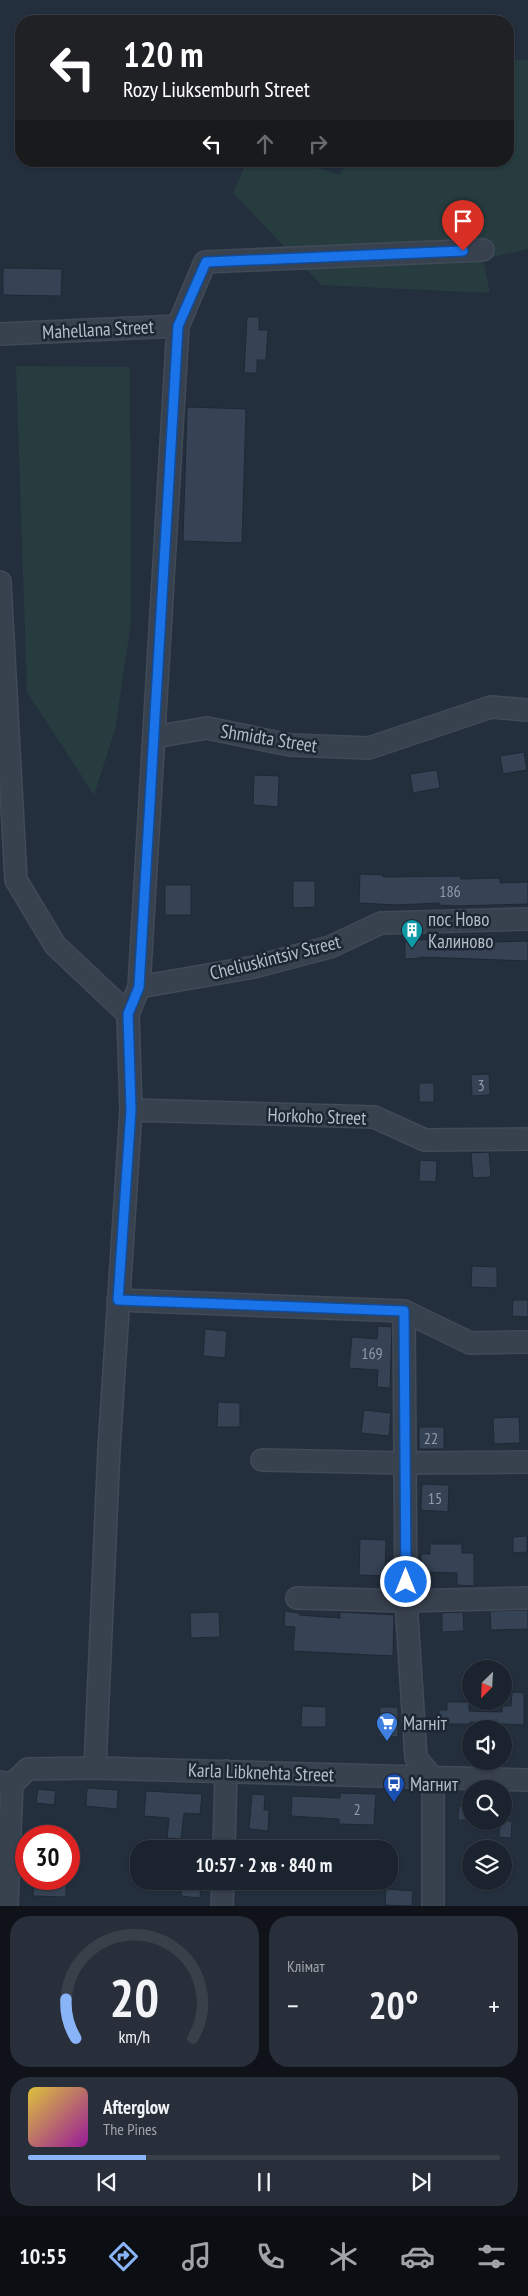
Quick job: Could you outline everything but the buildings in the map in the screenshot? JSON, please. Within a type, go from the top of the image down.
[{"type":"street","name":"Mahellana Street","points":[[0,334],[178,326],[206,262],[483,250]]},
{"type":"street","points":[[95,1768],[118,1300],[131,1110],[128,1014],[139,987],[178,326]]},
{"type":"street","points":[[0,582],[16,880],[55,945],[128,1014]]},
{"type":"street","name":"Shmidta Street","points":[[154,737],[207,728],[290,745],[369,748],[492,707],[528,710]]},
{"type":"street","name":"Cheliuskintsiv Street","points":[[139,987],[254,966],[330,947],[381,923],[528,919]]},
{"type":"street","name":"Horkoho Street","points":[[131,1110],[374,1117],[425,1140],[528,1139]]},
{"type":"street","points":[[118,1300],[404,1311],[470,1343],[528,1342]]},
{"type":"street","points":[[404,1311],[406,1601],[416,1758],[433,1778],[432,1906]]},
{"type":"street","points":[[262,1460],[405,1463],[528,1462]]},
{"type":"street","points":[[297,1598],[406,1601],[528,1598]]},
{"type":"street","name":"Karla Libknehta Street","points":[[6,1783],[28,1769],[95,1768],[528,1780]]},
{"type":"street","points":[[224,1840],[226,1771]]},
{"type":"street","points":[[6,1783],[7,1906]]},
{"type":"street","points":[[222,1906],[223,1890]]},
{"type":"green space","points":[[514,59],[528,60],[528,249],[483,259],[490,293],[321,285],[233,193],[244,167],[315,167],[340,175],[345,167],[514,167]]},
{"type":"green space","points":[[16,366],[130,367],[131,623],[115,730],[94,795],[27,692]]},
{"type":"place","name":"пос Ново Калиново","points":[[412,949]]},
{"type":"place","name":"Магніт","points":[[387,1742]]},
{"type":"place","name":"Магнит","points":[[394,1803]]},
{"type":"route","points":[[406,1582],[404,1311],[118,1300],[131,1110],[128,1014],[139,987],[178,326],[206,262],[463,251]]}]
